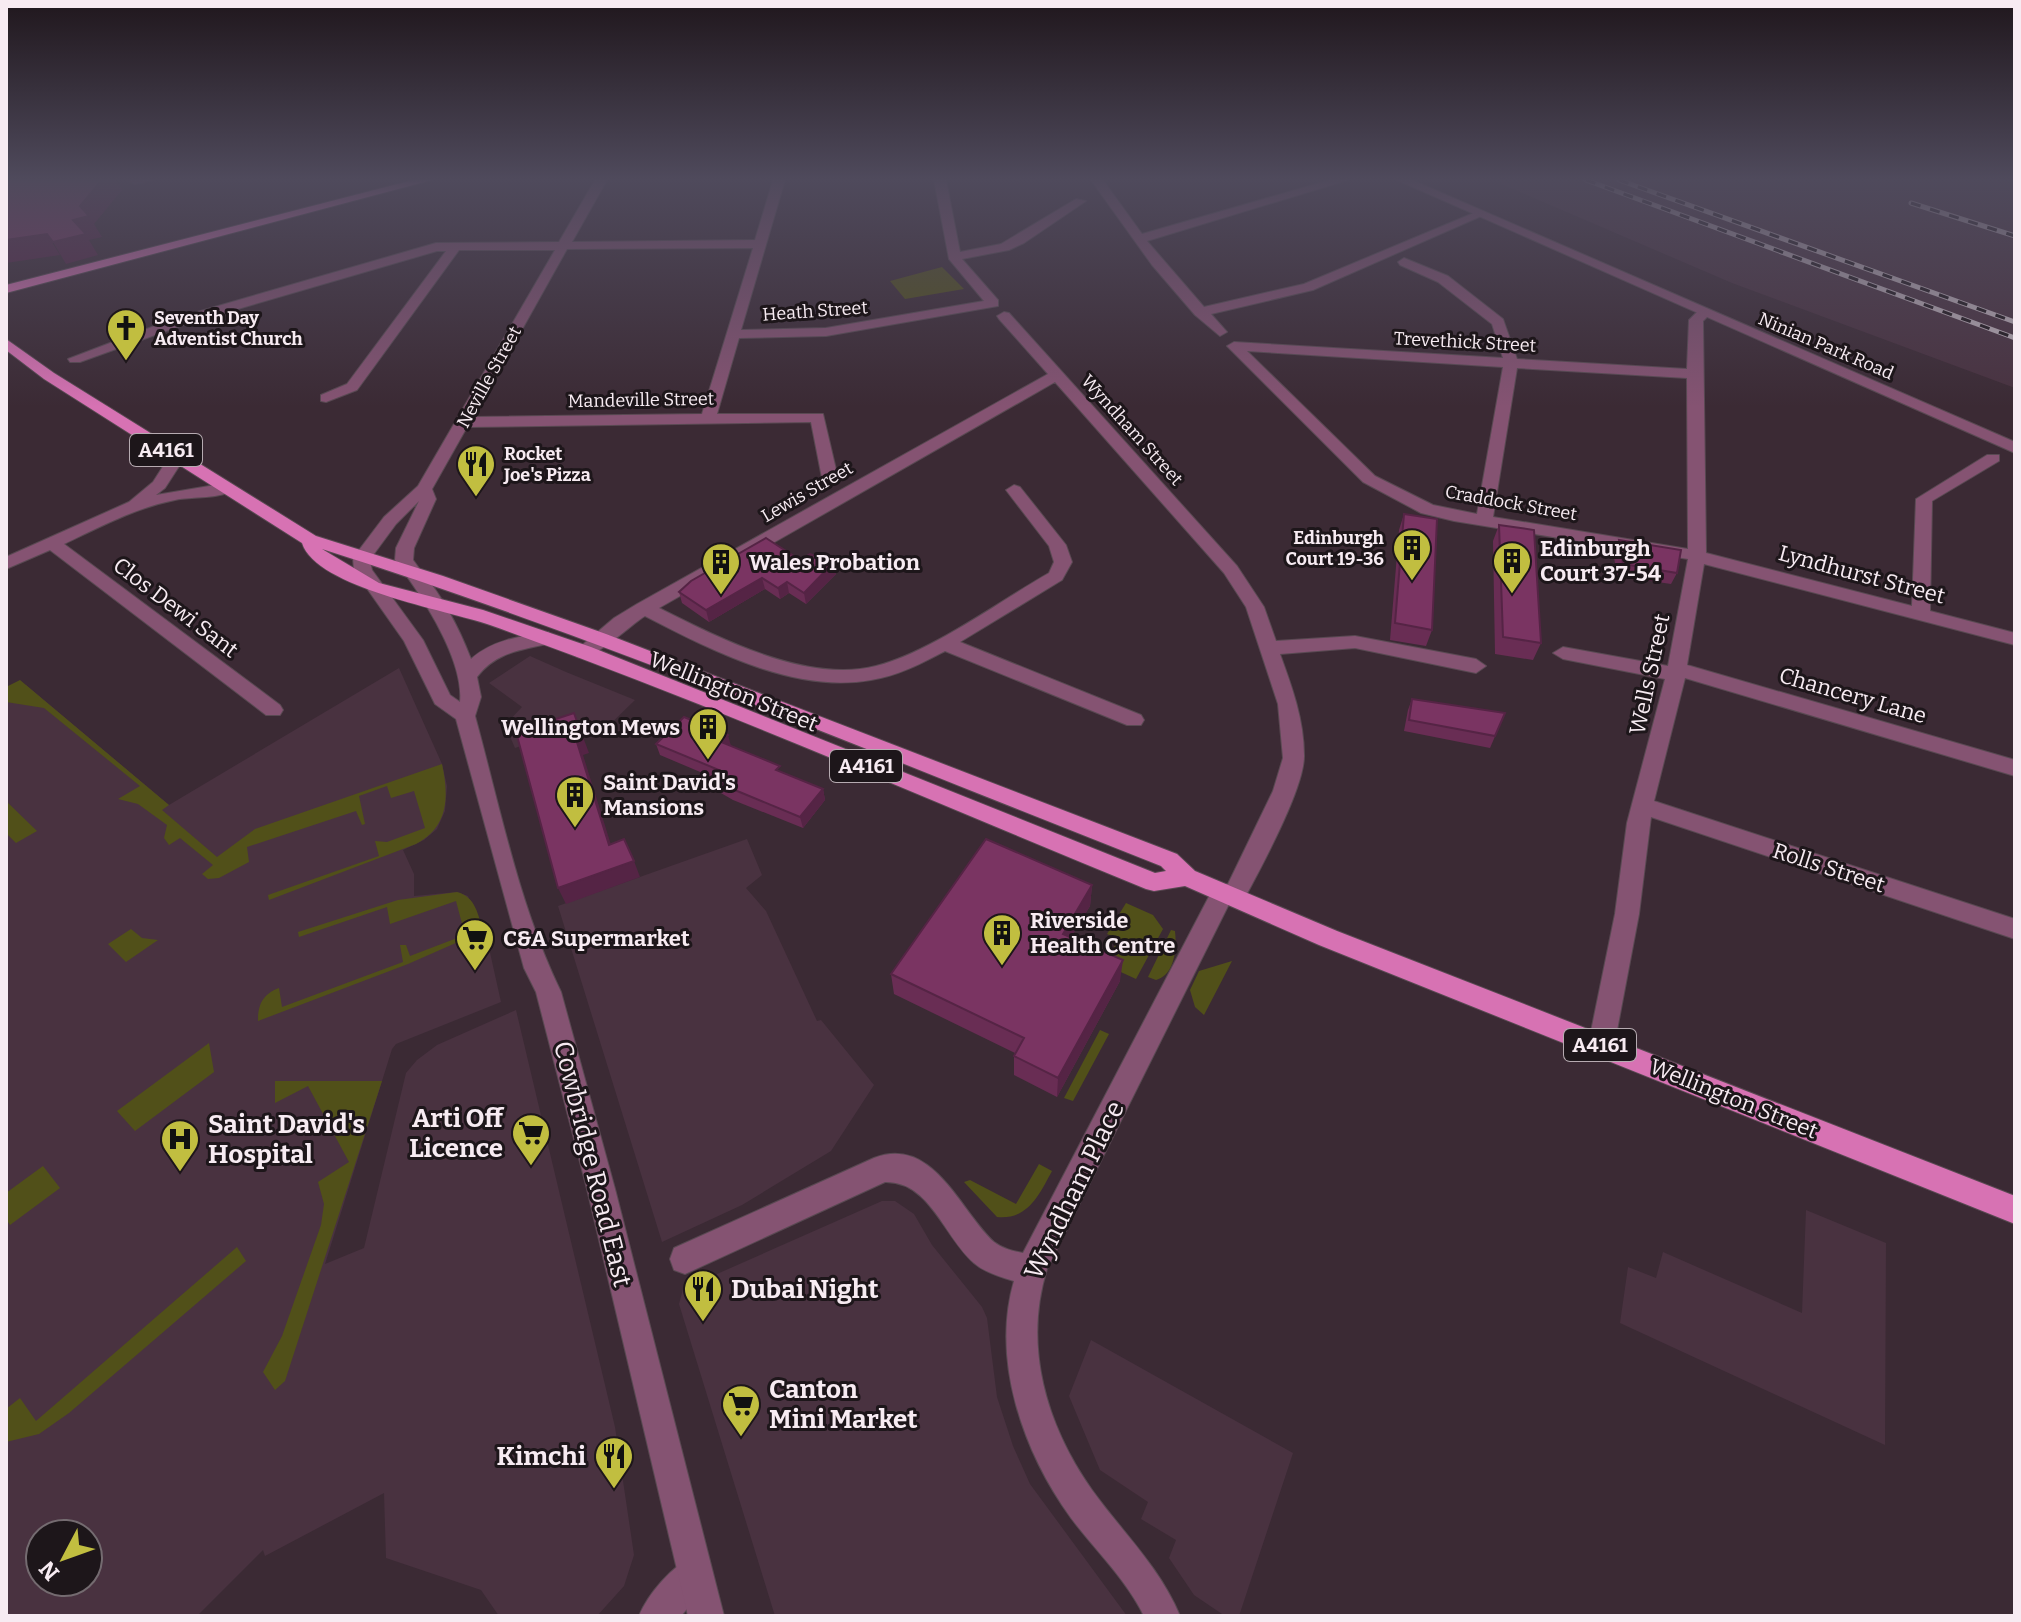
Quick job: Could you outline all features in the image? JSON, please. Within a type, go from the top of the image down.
[{"type":"main road","points":[[6,289],[132,256]]},
{"type":"main road","name":"A4161","points":[[6,343],[49,376],[310,540],[362,558]]},
{"type":"main road","name":"A4161","points":[[310,540],[314,553],[373,587]]},
{"type":"main road","name":"Wellington Street","points":[[362,558],[415,575],[592,645],[1154,882],[1187,877],[1328,938],[2015,1210]]},
{"type":"main road","name":"Wellington Street","points":[[373,587],[548,638],[592,645]]},
{"type":"street","points":[[75,359],[178,322],[406,256]]},
{"type":"street","points":[[326,398],[352,387],[449,256]]},
{"type":"street","name":"Neville Street","points":[[362,558],[383,528],[424,489],[556,256]]},
{"type":"street","points":[[708,418],[757,256]]},
{"type":"street","points":[[955,257],[960,256]]},
{"type":"street","points":[[1152,256],[1220,332]]},
{"type":"street","points":[[1200,312],[1308,287],[1382,256]]},
{"type":"street","name":"Ninian Park Road","points":[[1574,256],[2015,448]]},
{"type":"street","name":"Wyndham Street","points":[[955,257],[1056,376],[1231,570]]},
{"type":"street","points":[[1404,262],[1443,279],[1498,322],[1511,362],[1484,521]]},
{"type":"street","name":"Heath Street","points":[[734,334],[826,332],[999,310]]},
{"type":"street","name":"Wells Street","points":[[1601,1046],[1627,914],[1638,823],[1677,672],[1697,556],[1694,374],[1696,320],[1704,313]]},
{"type":"street","name":"Trevethick Street","points":[[1234,346],[1694,374]]},
{"type":"street","name":"Craddock Street","points":[[1234,346],[1369,479],[1427,509],[1697,556]]},
{"type":"street","name":"Lewis Street","points":[[592,645],[644,608],[1056,376]]},
{"type":"street","name":"Mandeville Street","points":[[464,422],[818,417],[830,478]]},
{"type":"street","points":[[130,507],[159,485],[177,457]]},
{"type":"street","points":[[1921,614],[1924,499],[1993,458]]},
{"type":"street","points":[[6,564],[130,507],[174,495],[227,488]]},
{"type":"street","name":"Neville Street","points":[[415,575],[404,560],[405,548],[428,499],[424,489]]},
{"type":"street","points":[[644,608],[683,629],[799,673],[868,675],[903,665],[1056,576],[1063,562],[1057,545],[1014,490]]},
{"type":"street","name":"Clos Dewi Sant","points":[[51,543],[273,710]]},
{"type":"street","name":"Lyndhurst Street","points":[[1697,556],[2015,639]]},
{"type":"street","points":[[362,558],[363,570],[413,640],[442,699],[465,716]]},
{"type":"street","name":"Wyndham Place","points":[[1162,1616],[1155,1596],[1081,1503],[1065,1478],[1036,1410],[1025,1373],[1020,1334],[1031,1270],[1284,791],[1294,758],[1288,704],[1255,607],[1231,570]]},
{"type":"street","name":"Cowbridge Road East","points":[[415,575],[426,586],[436,604],[467,677],[471,698],[465,716],[505,865],[536,968],[548,992],[601,1189],[706,1616]]},
{"type":"street","points":[[467,677],[480,660],[494,651],[511,644],[548,638]]},
{"type":"street","points":[[1269,648],[1355,642],[1476,666]]},
{"type":"street","points":[[944,643],[1134,720]]},
{"type":"street","name":"Chancery Lane","points":[[1563,653],[1677,672],[2015,768]]},
{"type":"street","name":"Rolls Street","points":[[1643,806],[2015,929]]},
{"type":"street","points":[[685,1259],[896,1165],[920,1174],[984,1252],[1003,1263],[1031,1270]]},
{"type":"street","points":[[657,1616],[694,1574]]},
{"type":"shaded area","points":[[1668,256],[2015,256],[2015,388],[1732,283]]},
{"type":"shaded area","points":[[942,267],[964,289],[905,299],[890,281]]},
{"type":"shaded area","points":[[530,656],[635,700],[597,737],[582,726],[515,748],[505,725],[522,707],[489,683]]},
{"type":"shaded area","points":[[399,668],[442,764],[447,786],[445,811],[437,829],[424,840],[403,850],[414,874],[414,896],[457,892],[468,896],[482,931],[485,930],[501,1002],[396,1044],[392,1049],[325,1264],[364,1248],[406,1073],[437,1045],[516,1010],[615,1427],[634,1555],[624,1586],[597,1616],[499,1616],[481,1590],[386,1558],[384,1493],[265,1556],[263,1550],[197,1616],[9,1616],[6,1611],[6,694],[26,685],[169,805]]},
{"type":"shaded area","points":[[20,680],[169,805],[162,810],[217,857],[255,829],[442,764],[446,799],[441,820],[427,837],[416,844],[269,900],[268,895],[379,856],[375,841],[387,842],[425,828],[414,791],[391,798],[387,786],[359,796],[365,824],[362,825],[356,811],[247,847],[249,862],[219,878],[208,879],[202,874],[213,865],[180,838],[169,845],[164,838],[167,825],[138,804],[118,799],[140,786],[44,708],[6,702],[6,687]]},
{"type":"shaded area","points":[[6,801],[37,831],[16,843],[6,833]]},
{"type":"shaded area","points":[[747,839],[762,875],[746,888],[766,911],[817,1021],[821,1020],[874,1085],[831,1151],[742,1205],[662,1242],[558,906]]},
{"type":"shaded area","points":[[457,892],[472,902],[483,931],[408,964],[258,1021],[262,1000],[279,988],[282,1007],[403,962],[400,945],[406,945],[410,956],[465,935],[456,901],[390,924],[387,907],[299,937],[298,932],[398,900]]},
{"type":"shaded area","points":[[1126,903],[1153,915],[1163,929],[1136,979],[1073,950],[1110,955],[1118,939],[1107,934]]},
{"type":"shaded area","points":[[131,929],[142,938],[158,940],[126,962],[108,944]]},
{"type":"shaded area","points":[[1171,930],[1175,931],[1176,945],[1171,967],[1156,980],[1148,977]]},
{"type":"shaded area","points":[[1232,961],[1204,1015],[1195,1007],[1190,990],[1199,971]]},
{"type":"shaded area","points":[[1100,1030],[1109,1034],[1073,1101],[1064,1098]]},
{"type":"shaded area","points":[[209,1043],[214,1072],[135,1131],[117,1111]]},
{"type":"shaded area","points":[[275,1081],[382,1081],[285,1381],[275,1390],[263,1372],[282,1336],[321,1225],[324,1204],[318,1182],[349,1162],[308,1086],[275,1103]]},
{"type":"shaded area","points":[[1039,1164],[1052,1171],[1042,1189],[1025,1210],[1008,1217],[997,1217],[964,1182],[970,1180],[1016,1204]]},
{"type":"shaded area","points":[[43,1166],[60,1188],[10,1225],[6,1219],[6,1193]]},
{"type":"shaded area","points":[[882,1201],[895,1201],[914,1214],[932,1245],[982,1307],[987,1318],[997,1397],[1013,1446],[1030,1484],[1127,1616],[775,1616],[679,1304],[683,1289]]},
{"type":"shaded area","points":[[1806,1210],[1886,1243],[1885,1445],[1620,1323],[1628,1267],[1656,1278],[1663,1252],[1802,1313]]},
{"type":"shaded area","points":[[237,1247],[246,1261],[69,1413],[39,1434],[6,1442],[6,1409],[20,1398],[36,1421]]},
{"type":"shaded area","points":[[1091,1340],[1293,1453],[1239,1616],[1225,1616],[1194,1595],[1169,1558],[1176,1540],[1141,1519],[1148,1502],[1100,1470],[1069,1396]]},
{"type":"building","name":"Edinburgh Court 19-36","points":[[1404,514],[1437,519],[1432,630],[1395,623]]},
{"type":"building","name":"Edinburgh Court 37-54","points":[[1499,525],[1534,530],[1541,643],[1503,637]]},
{"type":"building","points":[[766,538],[800,560],[810,554],[834,562],[804,593],[787,582],[778,588],[762,578],[706,610],[679,592],[691,581]]},
{"type":"building","points":[[1619,540],[1681,550],[1677,573],[1623,564]]},
{"type":"building","points":[[1412,699],[1505,713],[1495,736],[1409,720]]},
{"type":"building","name":"Saint David's Mansions","points":[[574,713],[582,736],[576,739],[609,845],[624,839],[634,861],[558,888],[516,732]]},
{"type":"building","points":[[684,717],[728,735],[721,742],[780,766],[776,770],[823,789],[800,817],[730,788],[711,778],[719,770],[656,744]]},
{"type":"building","name":"Riverside Health Centre","points":[[986,839],[1092,885],[1063,934],[1123,960],[1058,1078],[1014,1056],[1024,1038],[891,974]]},
{"type":"railway","points":[[1792,256],[2015,338]]},
{"type":"railway","points":[[1830,256],[2015,322]]},
{"type":"place","name":"Seventh Day Adventist Church","points":[[126,362]]},
{"type":"place","name":"Rocket Joe's Pizza","points":[[476,498]]},
{"type":"place","name":"Edinburgh Court 19-36","points":[[1412,582]]},
{"type":"place","name":"Edinburgh Court 37-54","points":[[1512,595]]},
{"type":"place","name":"Wales Probation","points":[[721,596]]},
{"type":"place","name":"Wellington Mews","points":[[708,761]]},
{"type":"place","name":"Saint David's Mansions","points":[[575,829]]},
{"type":"place","name":"Riverside Health Centre","points":[[1002,967]]},
{"type":"place","name":"C&A Supermarket","points":[[475,972]]},
{"type":"place","name":"Arti Off Licence","points":[[531,1167]]},
{"type":"place","name":"Saint David's Hospital","points":[[180,1173]]},
{"type":"place","name":"Dubai Night","points":[[703,1323]]},
{"type":"place","name":"Canton Mini Market","points":[[741,1438]]},
{"type":"place","name":"Kimchi","points":[[614,1490]]}]
